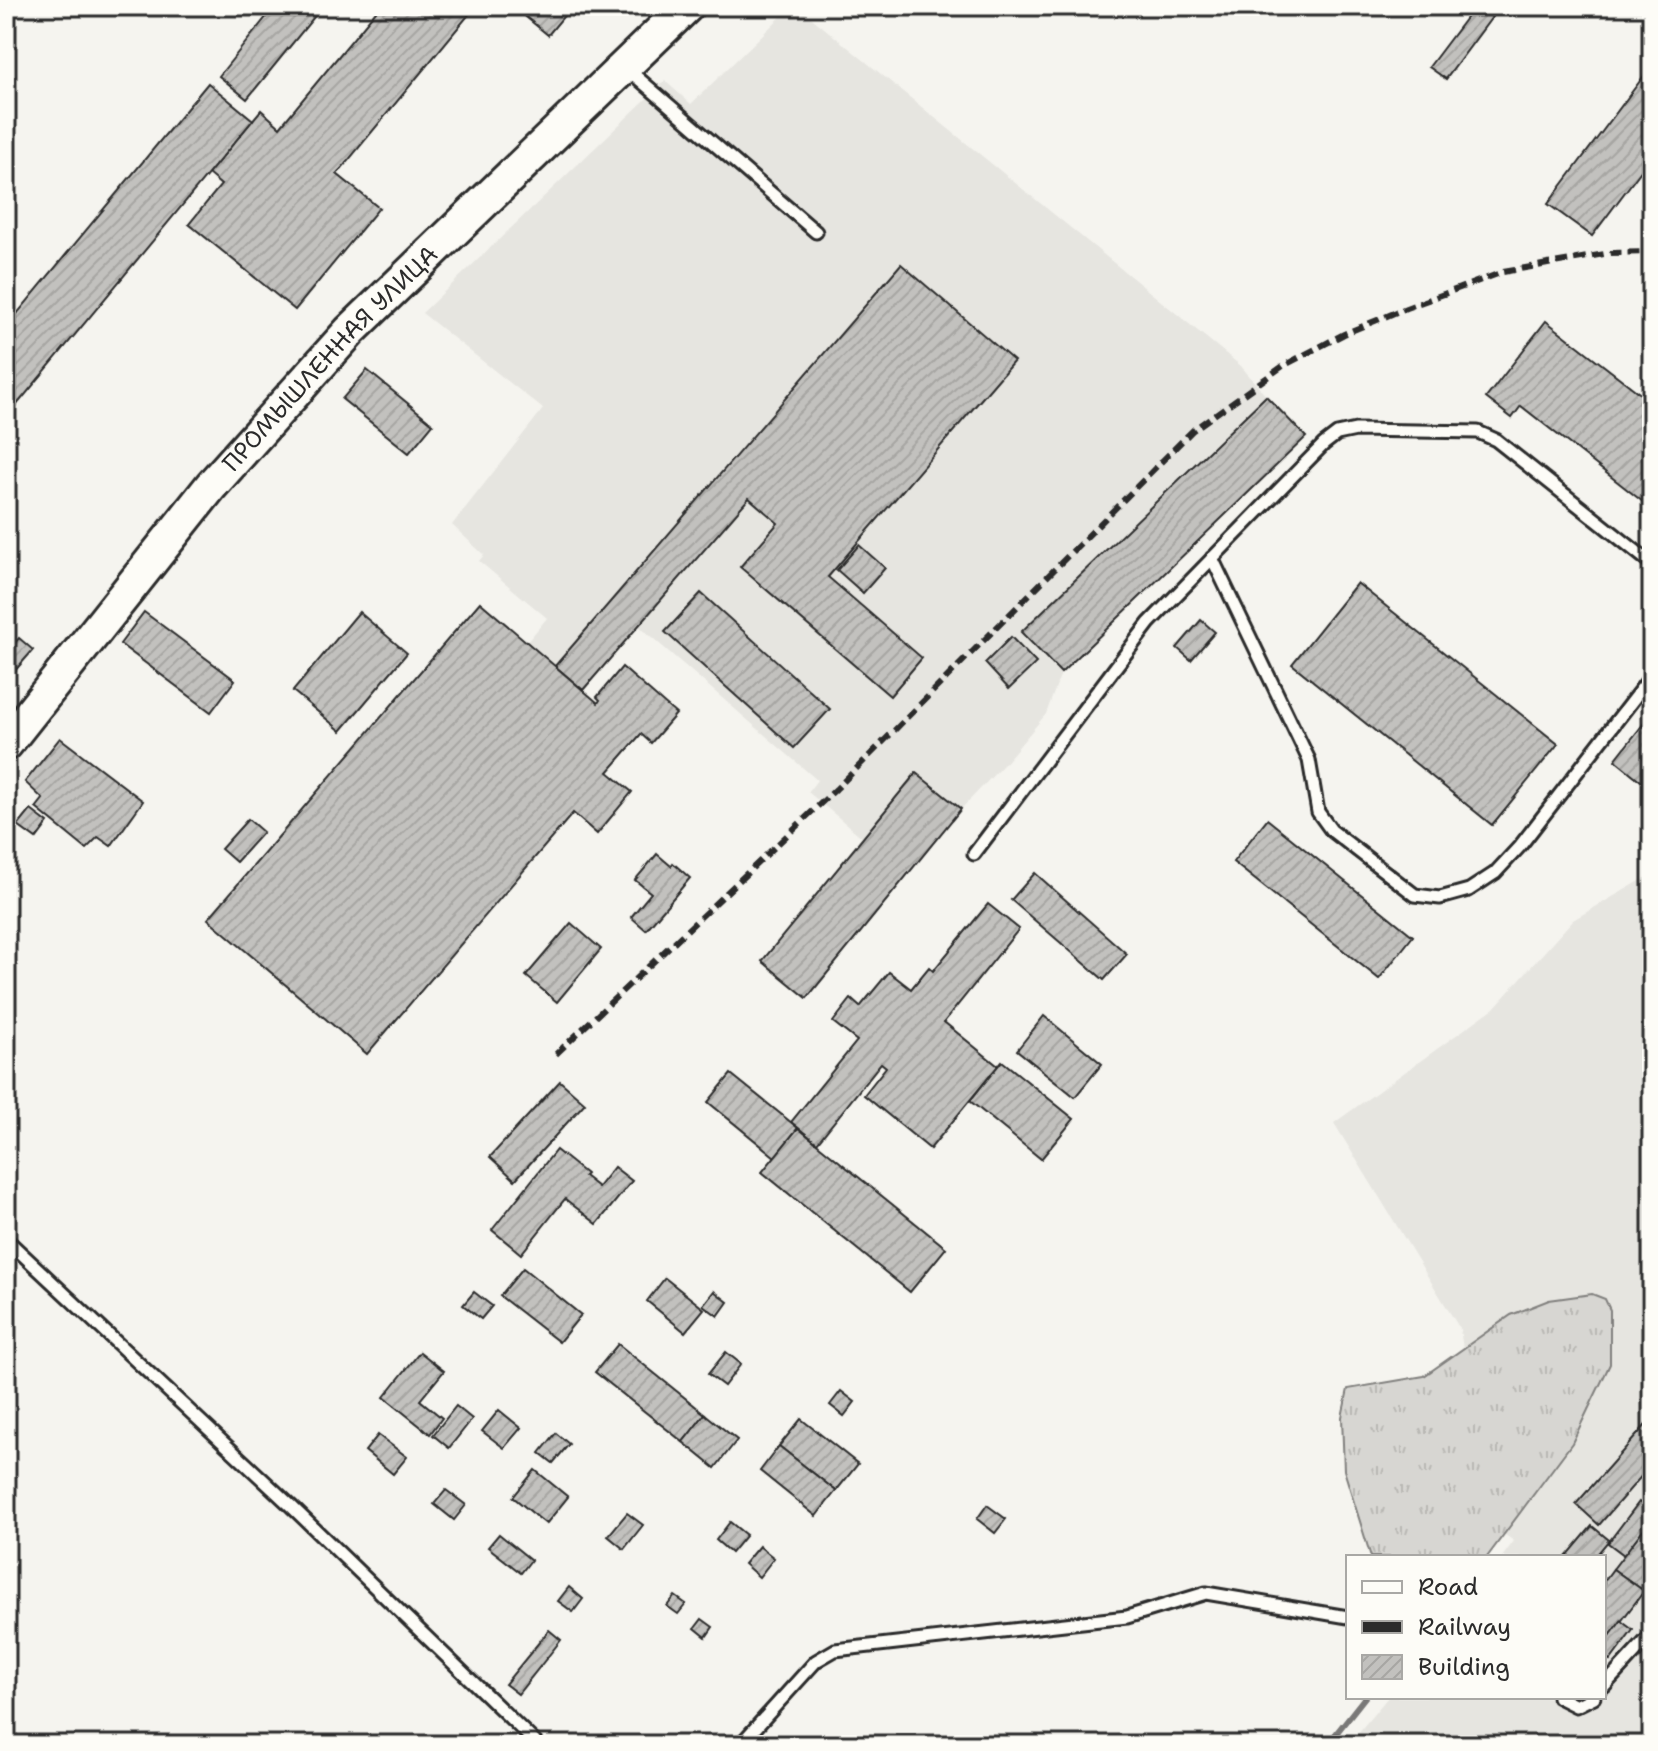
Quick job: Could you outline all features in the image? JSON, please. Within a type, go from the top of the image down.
[{"type":"street","name":"ПРОМЫШЛЕННАЯ УЛИЦА","points":[[6,744],[211,486],[350,331],[687,6]]},
{"type":"lane","points":[[624,67],[816,232]]},
{"type":"lane","points":[[974,854],[1149,623],[1337,434],[1356,430],[1478,432],[1496,440],[1652,564]]},
{"type":"lane","points":[[1212,558],[1309,760],[1318,812],[1331,830],[1415,895],[1440,898],[1469,890],[1495,873],[1520,846],[1652,675]]},
{"type":"lane","points":[[6,1239],[291,1506],[538,1745]]},
{"type":"lane","points":[[740,1745],[816,1661],[835,1650],[1127,1617],[1206,1593],[1346,1617]]},
{"type":"lane","points":[[1606,1684],[1652,1634]]},
{"type":"lane","points":[[1562,1699],[1576,1706],[1590,1699]]},
{"type":"shaded area","points":[[792,6],[797,6],[1241,366],[1266,396],[1022,632],[1061,673],[1046,714],[1004,764],[961,809],[916,773],[863,838],[808,792],[817,780],[639,626],[583,690],[527,642],[547,618],[479,561],[484,555],[452,525],[543,409],[422,313],[665,81],[691,104]]},
{"type":"shaded area","points":[[1652,874],[1652,1745],[1348,1745],[1386,1699],[1606,1699],[1606,1555],[1504,1555],[1514,1541],[1454,1500],[1465,1362],[1460,1329],[1334,1123],[1494,1008],[1573,920]]},
{"type":"green space","points":[[1592,1294],[1605,1299],[1610,1310],[1610,1364],[1572,1443],[1488,1555],[1370,1555],[1344,1470],[1342,1417],[1348,1389],[1424,1376],[1511,1315],[1549,1300]]},
{"type":"building","points":[[275,6],[323,6],[247,99],[219,76]]},
{"type":"building","points":[[380,6],[476,6],[337,174],[379,208],[295,310],[189,224],[221,185],[208,174],[261,110],[280,127]]},
{"type":"building","points":[[519,6],[572,6],[548,35],[516,9]]},
{"type":"building","points":[[1475,6],[1492,17],[1446,79],[1429,67]]},
{"type":"building","points":[[1652,65],[1652,156],[1592,236],[1548,204]]},
{"type":"building","points":[[208,83],[253,120],[6,418],[6,327]]},
{"type":"building","points":[[901,264],[1014,361],[828,577],[922,658],[890,696],[740,567],[778,523],[749,498],[583,690],[555,666]]},
{"type":"building","points":[[1546,321],[1652,403],[1652,509],[1521,406],[1512,418],[1486,398]]},
{"type":"building","points":[[367,370],[433,424],[409,453],[342,399]]},
{"type":"building","points":[[1266,396],[1306,437],[1061,673],[1021,632]]},
{"type":"building","points":[[859,545],[885,568],[863,593],[837,570]]},
{"type":"building","points":[[1357,583],[1558,744],[1492,825],[1292,664]]},
{"type":"building","points":[[701,593],[830,709],[794,748],[665,632]]},
{"type":"building","points":[[480,602],[598,703],[600,700],[597,697],[622,667],[676,714],[651,743],[641,734],[608,772],[632,792],[597,834],[573,813],[367,1054],[208,919]]},
{"type":"building","points":[[144,612],[235,680],[211,712],[120,644]]},
{"type":"building","points":[[359,612],[407,653],[341,731],[293,691]]},
{"type":"building","points":[[1201,620],[1215,632],[1191,660],[1177,648]]},
{"type":"building","points":[[1011,637],[1036,663],[1009,689],[985,663]]},
{"type":"building","points":[[19,638],[33,650],[6,681],[6,653]]},
{"type":"building","points":[[1652,713],[1652,777],[1646,785],[1615,760]]},
{"type":"building","points":[[60,738],[143,801],[111,846],[98,837],[86,849],[36,808],[43,799],[25,782]]},
{"type":"building","points":[[916,773],[961,809],[807,998],[762,961]]},
{"type":"building","points":[[31,810],[48,823],[36,839],[18,826]]},
{"type":"building","points":[[248,819],[263,832],[236,862],[221,849]]},
{"type":"building","points":[[1267,819],[1413,936],[1379,979],[1233,862]]},
{"type":"building","points":[[657,854],[690,878],[646,930],[631,917],[651,893],[635,880]]},
{"type":"building","points":[[1035,873],[1127,954],[1104,980],[1011,900]]},
{"type":"building","points":[[988,904],[1019,929],[944,1022],[998,1066],[930,1149],[864,1095],[886,1067],[881,1063],[817,1143],[791,1122],[857,1041],[833,1022],[851,999],[860,1007],[889,972],[911,989],[929,967],[933,971]]},
{"type":"building","points":[[571,923],[601,949],[557,1002],[526,976]]},
{"type":"building","points":[[1044,1016],[1102,1064],[1075,1097],[1017,1050]]},
{"type":"building","points":[[1002,1061],[1074,1119],[1041,1159],[970,1101]]},
{"type":"building","points":[[731,1074],[798,1128],[775,1157],[708,1102]]},
{"type":"building","points":[[560,1081],[585,1103],[515,1180],[490,1157]]},
{"type":"building","points":[[798,1128],[946,1248],[910,1292],[762,1172]]},
{"type":"building","points":[[556,1150],[598,1187],[614,1167],[632,1181],[597,1224],[565,1199],[521,1254],[492,1230]]},
{"type":"building","points":[[523,1268],[581,1315],[559,1342],[500,1296]]},
{"type":"building","points":[[665,1278],[704,1309],[685,1332],[647,1301]]},
{"type":"building","points":[[714,1291],[728,1302],[718,1316],[703,1305]]},
{"type":"building","points":[[474,1292],[492,1306],[481,1319],[463,1305]]},
{"type":"building","points":[[618,1344],[705,1414],[683,1442],[595,1372]]},
{"type":"building","points":[[420,1352],[444,1371],[420,1400],[442,1418],[430,1434],[384,1397]]},
{"type":"building","points":[[726,1352],[741,1364],[724,1386],[708,1374]]},
{"type":"building","points":[[841,1391],[855,1402],[844,1416],[830,1405]]},
{"type":"building","points":[[456,1406],[472,1419],[449,1448],[433,1435]]},
{"type":"building","points":[[499,1410],[521,1428],[504,1448],[482,1431]]},
{"type":"building","points":[[705,1414],[737,1440],[715,1468],[683,1442]]},
{"type":"building","points":[[1652,1418],[1652,1464],[1599,1525],[1576,1504]]},
{"type":"building","points":[[801,1419],[858,1464],[836,1491],[779,1446]]},
{"type":"building","points":[[556,1433],[569,1444],[553,1463],[540,1453]]},
{"type":"building","points":[[378,1435],[407,1457],[393,1474],[365,1451]]},
{"type":"building","points":[[779,1446],[836,1491],[816,1516],[760,1471]]},
{"type":"building","points":[[535,1470],[568,1497],[546,1524],[513,1497]]},
{"type":"building","points":[[446,1490],[466,1505],[454,1520],[434,1504]]},
{"type":"building","points":[[1639,1502],[1652,1512],[1652,1518],[1624,1555],[1608,1543]]},
{"type":"building","points":[[987,1505],[1006,1519],[995,1533],[977,1519]]},
{"type":"building","points":[[627,1513],[643,1525],[624,1549],[608,1536]]},
{"type":"building","points":[[1652,1518],[1652,1580],[1644,1591],[1613,1569]]},
{"type":"building","points":[[730,1522],[746,1535],[731,1553],[716,1540]]},
{"type":"building","points":[[1592,1526],[1609,1540],[1597,1555],[1568,1555]]},
{"type":"building","points":[[499,1534],[531,1560],[521,1573],[488,1547]]},
{"type":"building","points":[[759,1546],[774,1558],[759,1577],[744,1564]]},
{"type":"building","points":[[1613,1569],[1644,1591],[1606,1641],[1606,1578]]},
{"type":"building","points":[[569,1587],[583,1599],[573,1612],[558,1601]]},
{"type":"building","points":[[675,1596],[686,1604],[678,1614],[667,1606]]},
{"type":"building","points":[[702,1619],[713,1627],[706,1637],[695,1628]]},
{"type":"building","points":[[1621,1621],[1633,1630],[1610,1661],[1606,1658],[1606,1641]]},
{"type":"building","points":[[549,1630],[561,1640],[518,1694],[505,1684]]},
{"type":"waterway","points":[[1327,1745],[1363,1699]]},
{"type":"railway","points":[[556,1054],[836,789],[1193,430],[1283,366],[1344,334],[1406,308],[1503,272],[1610,253],[1652,252]]}]
